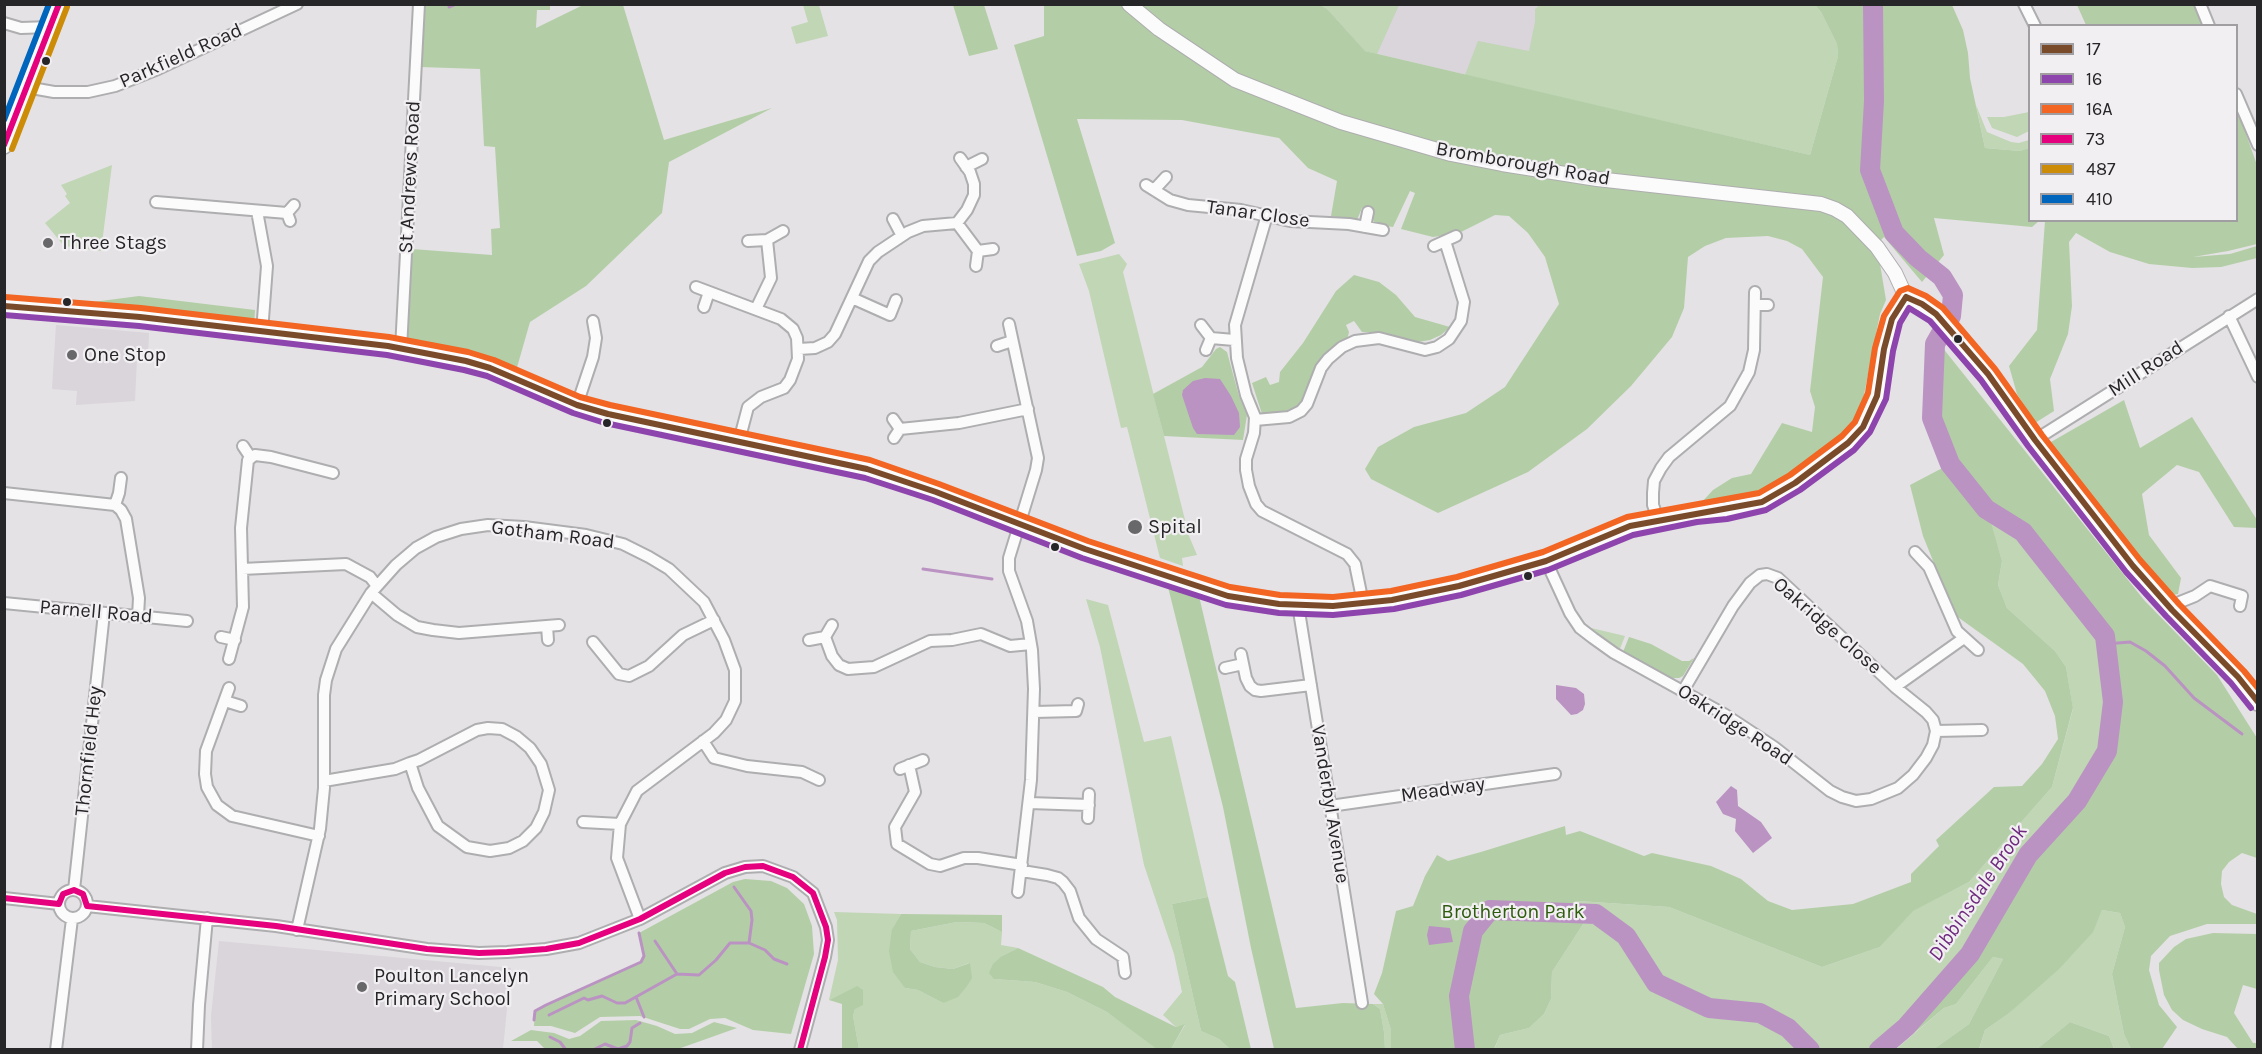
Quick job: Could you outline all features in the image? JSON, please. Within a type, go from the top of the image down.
[{"type":"main road","points":[[4,146],[59,4]]},
{"type":"main road","points":[[4,308],[140,317],[401,349],[466,361],[490,368],[578,405],[608,414],[867,469],[1197,587],[1259,602],[1298,605],[1392,600],[1459,586],[1546,561],[1630,526],[1658,519],[1725,510],[1762,502],[1794,483],[1848,443],[1863,426],[1876,396],[1892,319],[1906,297],[1936,314],[1988,374],[2035,440],[2133,566],[2172,610],[2238,677],[2258,703]]},
{"type":"street","name":"Parkfield Road","points":[[26,87],[54,92],[88,92],[115,86],[158,69],[297,4]]},
{"type":"street","name":"St Andrews Road","points":[[401,349],[419,4]]},
{"type":"street","name":"Bromborough Road","points":[[1129,4],[1159,29],[1235,80],[1275,98],[1352,126],[1451,154],[1502,164],[1597,179],[1821,204],[1835,208],[1847,216],[1877,247],[1895,273],[1906,297]]},
{"type":"street","points":[[2024,4],[2034,24]]},
{"type":"street","points":[[2200,4],[2208,24]]},
{"type":"street","points":[[4,23],[21,28],[50,27]]},
{"type":"street","points":[[2238,99],[2258,145]]},
{"type":"street","points":[[799,349],[815,348],[828,342],[835,334],[869,261],[878,252],[902,236],[923,226],[957,223],[967,210],[974,195],[974,184],[963,163],[982,159]]},
{"type":"street","name":"Tanar Close","points":[[1166,177],[1150,187],[1170,200],[1188,206],[1224,208],[1290,220],[1383,230]]},
{"type":"street","points":[[153,201],[291,213]]},
{"type":"street","points":[[257,211],[267,266],[262,332]]},
{"type":"street","points":[[1365,227],[1368,212]]},
{"type":"street","points":[[1267,215],[1235,324],[1234,340],[1237,358],[1255,420],[1246,470],[1256,504],[1272,517],[1347,554],[1355,564],[1363,603]]},
{"type":"street","points":[[893,219],[902,236]]},
{"type":"street","points":[[957,223],[978,251],[976,266]]},
{"type":"street","points":[[748,241],[767,240],[783,231]]},
{"type":"street","points":[[1434,246],[1456,236]]},
{"type":"street","points":[[756,309],[771,278],[767,240]]},
{"type":"street","points":[[1255,420],[1288,417],[1301,411],[1307,404],[1321,368],[1342,347],[1355,341],[1379,338],[1425,350],[1437,347],[1449,339],[1461,321],[1464,302],[1445,242]]},
{"type":"street","points":[[978,251],[993,249]]},
{"type":"street","points":[[696,287],[781,319],[793,329],[799,349],[795,371],[784,388],[761,397],[748,407],[742,421],[739,441]]},
{"type":"street","points":[[704,307],[709,292]]},
{"type":"street","points":[[1658,519],[1653,505],[1653,493],[1654,481],[1661,468],[1669,457],[1730,406],[1749,372],[1754,350],[1755,292]]},
{"type":"street","points":[[852,298],[890,315],[896,309]]},
{"type":"street","name":"Mill Road","points":[[2035,440],[2258,299]]},
{"type":"street","points":[[1755,305],[1768,305]]},
{"type":"street","points":[[2229,316],[2258,377]]},
{"type":"street","points":[[578,405],[593,357],[596,338],[593,321]]},
{"type":"street","points":[[1009,324],[1038,458],[1010,558],[1009,571],[1027,621],[1034,690],[1029,803],[1018,891]]},
{"type":"street","points":[[1201,324],[1211,338],[1234,340]]},
{"type":"street","points":[[1206,350],[1211,338]]},
{"type":"street","points":[[997,346],[1012,341]]},
{"type":"street","points":[[893,419],[897,433],[1028,409]]},
{"type":"street","points":[[243,446],[251,458]]},
{"type":"street","points":[[229,659],[243,607],[241,528],[248,460],[255,455],[271,457],[333,473]]},
{"type":"street","points":[[115,505],[121,477]]},
{"type":"street","points":[[4,493],[115,505],[126,519],[140,598],[138,616]]},
{"type":"street","name":"Gotham Road","points":[[297,930],[319,836],[324,781],[323,715],[326,680],[336,649],[374,589],[396,565],[416,548],[436,537],[461,528],[488,525],[586,535],[623,544],[669,569],[704,602],[735,670],[735,701],[726,720],[703,741],[637,791],[620,824],[617,858],[640,919]]},
{"type":"street","points":[[1915,552],[1929,567],[1957,631],[1978,650]]},
{"type":"street","name":"Oakridge Road","points":[[1546,561],[1557,587],[1580,628],[1614,653],[1724,714],[1774,747],[1830,791],[1856,801],[1871,800],[1898,788],[1913,775],[1933,745],[1936,731]]},
{"type":"street","points":[[242,569],[346,564],[370,577],[374,589],[397,615],[417,627],[433,630],[459,633],[559,625]]},
{"type":"street","name":"Oakridge Close","points":[[1683,691],[1744,591],[1760,575],[1767,574],[1779,578],[1895,687],[1926,712],[1933,720],[1936,731]]},
{"type":"street","points":[[2172,610],[2180,602],[2210,586],[2242,596],[2240,606]]},
{"type":"street","name":"Parnell Road","points":[[4,603],[187,621]]},
{"type":"street","name":"Vanderbyl Avenue","points":[[1298,605],[1362,1003]]},
{"type":"street","name":"Thornfield Hey","points":[[74,890],[104,613]]},
{"type":"street","points":[[593,642],[619,674],[629,676],[649,666],[683,635],[714,620]]},
{"type":"street","points":[[809,640],[825,637],[832,625]]},
{"type":"street","points":[[547,626],[548,640]]},
{"type":"street","points":[[825,637],[832,656],[839,665],[851,669],[874,667],[930,641],[952,640],[981,634],[1010,646],[1031,644]]},
{"type":"street","points":[[221,637],[235,640]]},
{"type":"street","points":[[1895,687],[1964,638]]},
{"type":"street","points":[[1225,668],[1242,659],[1250,686],[1262,692],[1311,685]]},
{"type":"street","points":[[847,681],[851,669]]},
{"type":"street","points":[[229,688],[206,751],[207,787],[217,805],[232,816],[319,836]]},
{"type":"street","points":[[225,700],[241,706]]},
{"type":"street","points":[[1034,712],[1077,711],[1078,704]]},
{"type":"street","points":[[1936,731],[1976,730],[1970,717]]},
{"type":"street","points":[[324,781],[395,769],[477,730],[502,729],[517,737],[530,748],[541,764],[549,790],[544,812],[536,828],[523,840],[509,848],[490,851],[467,847],[438,826],[418,788],[410,763]]},
{"type":"street","points":[[703,741],[714,758],[747,766],[802,768],[819,780]]},
{"type":"street","points":[[922,760],[905,767],[915,792],[895,827],[897,844],[930,864],[940,866],[964,858],[978,858],[1058,878],[1070,891],[1079,918],[1096,939],[1128,954],[1125,973]]},
{"type":"street","name":"Meadway","points":[[1330,806],[1555,774]]},
{"type":"street","points":[[1088,818],[1089,794]]},
{"type":"street","points":[[1029,803],[1089,806]]},
{"type":"street","points":[[590,819],[620,824]]},
{"type":"street","points":[[87,906],[207,918],[427,949],[479,953],[507,952],[546,949],[579,943],[640,919],[725,873],[745,867],[763,866],[793,877],[813,893],[826,927],[828,940],[800,1050]]},
{"type":"street","points":[[74,890],[83,894],[87,906],[84,914],[72,919],[60,911],[59,904],[63,894],[74,890]]},
{"type":"street","points":[[4,898],[59,904]]},
{"type":"street","points":[[197,1050],[207,918]]},
{"type":"street","points":[[56,1050],[72,919]]},
{"type":"shaded area","points":[[1244,5],[1815,5],[1810,155],[1365,51]]},
{"type":"shaded area","points":[[56,325],[149,333],[148,357],[137,358],[135,401],[76,405],[77,391],[52,389]]},
{"type":"shaded area","points":[[1205,378],[1220,379],[1231,396],[1239,413],[1240,427],[1234,435],[1197,434],[1193,428],[1182,395],[1183,390],[1193,381]]},
{"type":"shaded area","points":[[1556,685],[1576,688],[1584,694],[1583,710],[1571,715],[1556,699]]},
{"type":"shaded area","points":[[1731,786],[1737,790],[1738,806],[1761,822],[1772,838],[1753,853],[1735,831],[1736,819],[1723,814],[1716,802]]},
{"type":"shaded area","points":[[1429,926],[1450,928],[1453,942],[1429,945],[1427,935]]},
{"type":"shaded area","name":"Poulton Lancelyn Primary School","points":[[219,941],[511,968],[503,1049],[212,1049],[211,1016]]},
{"type":"green space","points":[[424,5],[550,5],[550,10],[537,10],[536,28],[583,5],[623,5],[664,140],[772,108],[669,162],[662,213],[586,286],[530,322],[516,371],[461,351],[406,342],[412,249],[492,255],[491,229],[500,228],[495,147],[484,146],[480,69],[420,67]]},
{"type":"green space","points":[[803,5],[819,5],[828,36],[796,44],[791,27],[808,22]]},
{"type":"green space","points":[[953,5],[984,5],[998,49],[969,56]]},
{"type":"green space","points":[[1044,5],[1320,5],[1327,9],[1365,51],[1810,155],[1838,56],[1837,44],[1815,5],[1952,5],[1963,30],[1970,78],[1985,148],[2020,151],[2028,148],[2028,222],[2038,222],[2032,227],[1934,218],[1944,255],[1922,282],[1884,237],[1872,249],[1880,264],[1886,300],[1880,314],[1861,410],[1845,434],[1761,490],[1736,498],[1701,503],[1713,490],[1732,478],[1751,474],[1782,423],[1812,432],[1815,407],[1810,391],[1823,277],[1802,249],[1787,241],[1768,236],[1726,238],[1705,246],[1688,257],[1684,308],[1672,337],[1631,386],[1587,429],[1528,472],[1438,513],[1371,479],[1365,469],[1378,447],[1414,427],[1466,413],[1505,387],[1559,304],[1545,257],[1528,233],[1509,216],[1495,215],[1459,233],[1433,237],[1401,229],[1415,193],[1410,191],[1393,227],[1374,224],[1372,210],[1362,208],[1357,220],[1331,216],[1337,181],[1308,168],[1279,138],[1182,120],[1077,119],[1115,243],[1101,251],[1077,256],[1014,45],[1044,36]]},
{"type":"green space","points":[[1320,5],[1399,5],[1377,54],[1365,51],[1327,9]]},
{"type":"green space","points":[[1540,5],[1815,5],[1837,44],[1838,56],[1810,155],[1465,75],[1478,41],[1529,51],[1535,22],[1535,9]]},
{"type":"green space","points":[[2077,5],[2194,5],[2203,24],[2086,24]]},
{"type":"green space","points":[[1976,105],[1987,132],[2011,142],[2028,140],[2028,148],[2020,151],[1985,148]]},
{"type":"green space","points":[[2028,112],[2028,132],[2017,137],[1992,128],[1987,117],[2004,117]]},
{"type":"green space","points":[[2238,112],[2257,165],[2257,244],[2193,257],[2230,254],[2257,246],[2257,258],[2221,267],[2192,268],[2149,264],[2110,252],[2076,233],[2069,242],[2072,306],[2068,334],[2050,379],[2054,411],[2035,423],[2017,394],[2009,366],[2037,330],[2045,222],[2238,222]]},
{"type":"green space","points":[[112,165],[101,251],[64,246],[45,223],[70,203],[61,185]]},
{"type":"green space","points":[[1119,254],[1127,264],[1123,272],[1189,536],[1197,555],[1182,558],[1183,566],[1160,558],[1127,427],[1121,428],[1089,291],[1079,264]]},
{"type":"green space","points":[[1354,275],[1379,282],[1396,295],[1415,317],[1450,327],[1441,335],[1418,342],[1382,332],[1362,332],[1354,321],[1346,325],[1349,332],[1347,340],[1299,406],[1280,413],[1262,414],[1252,383],[1266,377],[1270,385],[1279,382],[1280,372],[1303,343],[1336,291]]},
{"type":"green space","points":[[139,296],[255,310],[254,327],[93,308],[93,302]]},
{"type":"green space","points":[[1220,347],[1227,352],[1239,396],[1247,415],[1243,440],[1164,436],[1153,394],[1202,367]]},
{"type":"green space","name":"Brotherton Park","points":[[1942,347],[2144,600],[2217,675],[2257,738],[2257,858],[2242,853],[2229,862],[2222,871],[2221,884],[2224,897],[2232,905],[2257,914],[2257,924],[2207,924],[2170,936],[2151,956],[2149,970],[2159,1005],[2177,1027],[2162,1049],[2131,1049],[2124,1034],[2112,974],[2125,927],[2120,913],[2102,910],[2093,932],[2059,969],[2008,1014],[1985,1030],[1979,1049],[1934,1049],[1969,1024],[2003,959],[1993,957],[1956,1004],[1944,1008],[1895,1049],[1879,1049],[1906,1027],[1970,954],[2028,855],[2077,801],[2107,751],[2113,702],[2105,636],[2023,532],[1987,509],[2002,561],[1998,585],[2007,608],[2055,651],[2066,667],[2073,708],[2052,787],[1969,882],[1913,911],[1880,947],[1822,967],[1669,907],[1578,901],[1585,921],[1552,972],[1551,999],[1544,1014],[1529,1028],[1500,1035],[1494,1049],[1391,1049],[1391,1030],[1383,1004],[1374,994],[1382,973],[1396,911],[1413,906],[1425,876],[1437,855],[1448,861],[1565,826],[1566,835],[1580,831],[1644,856],[1652,853],[1711,866],[1741,879],[1768,901],[1792,910],[1853,904],[1911,882],[1911,874],[1939,846],[1936,840],[1994,787],[2022,786],[2042,764],[2058,739],[2055,716],[2045,691],[2023,664],[1955,615],[1923,536],[1910,485],[1950,464],[1932,418],[1934,353]]},
{"type":"green space","points":[[2124,400],[2140,448],[2192,417],[2257,520],[2257,528],[2234,527],[2199,472],[2177,465],[2142,494],[2149,535],[2181,578],[2178,594],[2172,595],[2167,591],[2053,451],[2051,442]]},
{"type":"green space","points":[[1986,509],[2023,532],[2105,636],[2113,702],[2107,751],[2077,801],[2028,855],[1970,954],[1950,979],[1906,1027],[1879,1049],[1494,1050],[1500,1035],[1529,1028],[1544,1014],[1551,999],[1552,972],[1585,921],[1578,901],[1669,907],[1822,967],[1880,947],[1912,911],[1969,882],[2052,787],[2073,709],[2066,667],[2055,651],[2007,608],[1998,585],[2002,561]]},
{"type":"green space","points":[[1168,587],[1199,596],[1296,1008],[1343,1003],[1373,1004],[1380,1009],[1385,1049],[1274,1049],[1223,807]]},
{"type":"green space","points":[[1086,599],[1108,605],[1144,742],[1171,736],[1208,897],[1172,904],[1201,1031],[1219,1039],[1230,1049],[1171,1049],[1185,1025],[1176,1027],[1163,1015],[1182,992],[1174,954],[1144,865],[1100,647]]},
{"type":"green space","points":[[1578,617],[1591,628],[1625,636],[1619,651],[1586,628]]},
{"type":"green space","points":[[1629,637],[1651,644],[1682,661],[1694,658],[1683,676],[1672,678],[1623,652]]},
{"type":"green space","points":[[745,879],[771,881],[787,888],[804,904],[812,926],[814,954],[791,1034],[753,1030],[725,1018],[710,1019],[689,1029],[680,1029],[640,1016],[600,1017],[575,1033],[551,1026],[534,1026],[535,1011],[563,996],[641,962],[644,956],[639,933],[733,882]]},
{"type":"green space","points":[[1208,897],[1228,976],[1235,982],[1251,1049],[1230,1049],[1219,1039],[1201,1031],[1172,904]]},
{"type":"green space","points":[[2102,910],[2120,913],[2125,927],[2112,974],[2124,1034],[2131,1049],[2114,1049],[2109,1036],[2070,1022],[2037,1049],[1979,1050],[1985,1030],[2008,1014],[2092,932]]},
{"type":"green space","points":[[834,912],[901,914],[892,929],[905,988],[918,990],[943,1003],[969,963],[953,969],[920,962],[910,949],[911,931],[957,922],[984,923],[1002,932],[1001,945],[1018,948],[1002,956],[994,979],[1035,982],[1067,992],[1107,1012],[1160,1049],[859,1049],[853,1016],[856,987],[829,1000],[838,960],[837,920]]},
{"type":"green space","points":[[901,914],[1002,915],[1002,932],[984,923],[957,922],[911,931],[910,949],[920,962],[953,969],[970,963],[972,978],[967,986],[958,997],[943,1003],[918,990],[905,988],[893,972],[889,951],[892,929]]},
{"type":"green space","points":[[2213,933],[2257,934],[2257,989],[2243,985],[2234,1013],[2253,1043],[2257,1043],[2257,1049],[2238,1049],[2227,1037],[2183,1020],[2172,1010],[2164,995],[2159,963],[2174,947],[2186,939]]},
{"type":"green space","points":[[1018,948],[1103,987],[1115,997],[1176,1027],[1185,1024],[1171,1049],[1157,1049],[1107,1012],[1067,992],[1035,982],[994,979],[989,973],[993,964],[1002,956]]},
{"type":"green space","points":[[1993,957],[2003,959],[1969,1024],[1934,1049],[1895,1050],[1944,1008],[1956,1004]]},
{"type":"green space","points":[[857,986],[863,990],[863,1005],[855,1009],[853,1016],[859,1049],[842,1049],[842,1004],[829,1000]]},
{"type":"green space","points":[[1373,1004],[1383,1004],[1391,1030],[1391,1049],[1385,1049],[1380,1009]]},
{"type":"green space","points":[[636,1020],[675,1034],[692,1033],[714,1022],[737,1028],[678,1049],[545,1049],[537,1041],[511,1041],[531,1030],[554,1033],[569,1039],[580,1036],[601,1021]]},
{"type":"green space","points":[[2070,1022],[2109,1036],[2114,1049],[2037,1049]]},
{"type":"waterway","points":[[449,7],[456,4]]},
{"type":"waterway","name":"Dibbinsdale Brook","points":[[1873,4],[1874,101],[1870,170],[1894,233],[1918,258],[1942,277],[1953,295],[1951,316],[1935,344],[1932,418],[1950,464],[1986,509],[2023,532],[2105,636],[2113,702],[2107,751],[2077,801],[2028,855],[1970,954],[1906,1027],[1879,1050]]},
{"type":"waterway","points":[[923,569],[992,579]]},
{"type":"waterway","points":[[2106,644],[2130,642],[2146,651],[2165,666],[2194,698],[2242,734]]},
{"type":"waterway","points":[[734,887],[751,911],[749,943]]},
{"type":"waterway","name":"Dibbinsdale Brook","points":[[1465,1050],[1459,996],[1473,931],[1490,910],[1596,914],[1626,936],[1656,983],[1709,1008],[1760,1013],[1788,1028],[1810,1050]]},
{"type":"waterway","points":[[534,1020],[535,1011],[546,1005],[641,962],[644,956],[639,933]]},
{"type":"waterway","points":[[655,941],[677,974]]},
{"type":"waterway","points":[[549,1015],[584,998],[588,1000],[602,996],[617,1003],[625,1003],[677,974],[699,975],[730,943],[749,943],[765,950],[774,959],[787,964]]},
{"type":"waterway","points":[[636,997],[644,1017]]},
{"type":"waterway","points":[[593,1050],[605,1044],[618,1049],[627,1046],[630,1042],[632,1028],[640,1023]]},
{"type":"waterway","points":[[550,1037],[560,1042],[566,1050]]},
{"type":"transit line","name":"410","points":[[4,120],[49,4]]},
{"type":"transit line","name":"73","points":[[4,145],[59,4]]},
{"type":"transit line","name":"487","points":[[12,149],[67,7]]},
{"type":"transit line","name":"16A","points":[[5,297],[141,308],[389,337],[468,352],[494,360],[580,397],[870,460],[1088,541],[1230,587],[1280,595],[1333,597],[1391,591],[1457,577],[1543,552],[1627,517],[1759,493],[1790,475],[1842,436],[1855,422],[1868,393],[1875,348],[1884,316],[1900,291],[1908,288],[1926,296],[1943,308],[1995,369],[2042,435],[2140,560],[2258,688]]},
{"type":"transit line","name":"17","points":[[1906,297],[1936,314],[1988,374],[2035,440],[2133,566],[2172,610],[2238,677],[2258,702]]},
{"type":"transit line","name":"17","points":[[4,306],[140,317],[388,346],[466,361],[490,368],[577,405],[608,414],[867,469],[936,492],[1085,549],[1228,596],[1279,604],[1333,606],[1392,600],[1459,586],[1546,561],[1630,526],[1762,502],[1795,483],[1848,443],[1863,427],[1877,396],[1884,349],[1892,319],[1906,297]]},
{"type":"transit line","name":"16","points":[[4,315],[139,326],[387,355],[464,370],[487,376],[573,413],[605,423],[865,478],[933,500],[1082,558],[1226,605],[1279,613],[1333,615],[1394,609],[1461,595],[1548,570],[1633,535],[1766,510],[1800,490],[1854,450],[1870,432],[1886,399],[1893,351],[1900,323],[1909,308],[1930,321],[1981,380],[2028,446],[2126,572],[2231,683],[2251,708]]},
{"type":"transit line","name":"73","points":[[4,898],[59,904],[63,894],[74,890],[83,894],[87,906],[276,926],[427,949],[479,953],[507,952],[546,949],[579,943],[640,919],[725,873],[745,867],[763,866],[793,877],[813,893],[826,927],[828,940],[825,957],[800,1050]]},
{"type":"place","name":"Three Stags","points":[[48,243]]},
{"type":"place","name":"One Stop","points":[[72,355]]},
{"type":"place","name":"Spital","points":[[1135,527]]},
{"type":"place","name":"Poulton Lancelyn Primary School","points":[[362,987]]}]
